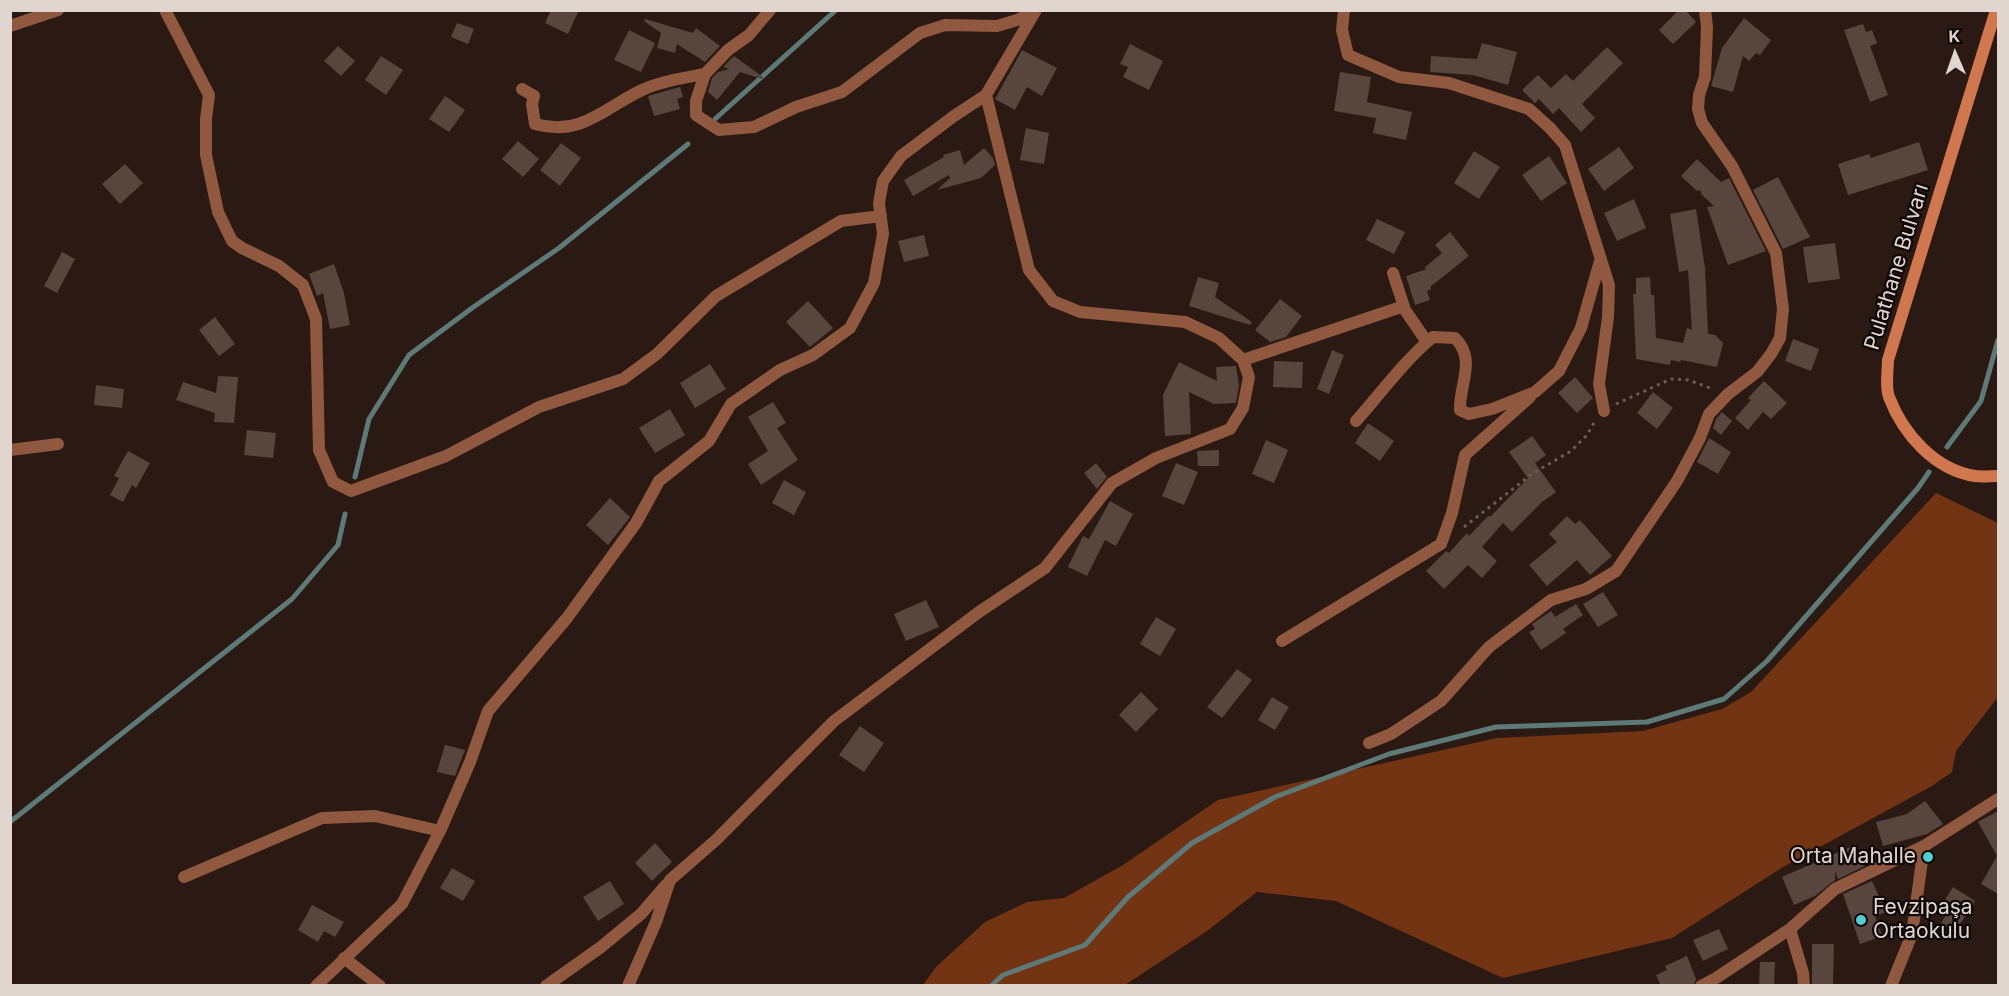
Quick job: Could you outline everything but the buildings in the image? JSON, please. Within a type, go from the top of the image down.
[{"type":"street","points":[[10,26],[58,10]]},
{"type":"street","points":[[165,10],[209,95],[206,155],[218,212],[232,241],[279,266],[303,285],[316,319],[320,450],[333,482],[351,491],[446,456],[539,407],[623,379],[657,354],[716,296],[841,220],[881,216]]},
{"type":"street","points":[[770,10],[749,35],[728,50],[705,74],[696,101],[696,115],[719,130],[754,127],[796,107],[842,92],[920,33],[945,25],[997,26],[1017,20],[1036,10]]},
{"type":"street","points":[[316,986],[402,904],[440,831],[470,762],[488,711],[567,618],[636,524],[659,481],[676,465],[709,441],[731,404],[780,370],[813,355],[850,328],[874,283],[883,234],[879,203],[883,181],[901,156],[986,95],[1036,10]]},
{"type":"street","points":[[1344,10],[1342,30],[1348,55],[1399,77],[1449,82],[1529,109],[1550,128],[1565,146],[1609,285],[1608,317],[1599,384],[1604,411]]},
{"type":"street","points":[[1369,744],[1406,725],[1441,701],[1489,647],[1551,600],[1586,589],[1616,571],[1677,481],[1700,438],[1709,414],[1728,394],[1757,372],[1780,338],[1783,309],[1776,253],[1732,166],[1702,123],[1698,110],[1705,77],[1707,27],[1705,10]]},
{"type":"street","name":"Pulathane Bulvarı","points":[[1996,10],[1888,360],[1888,396],[1908,432],[1924,451],[1953,468],[1974,476],[1998,476]]},
{"type":"street","points":[[522,89],[534,96],[532,104],[535,124],[551,129],[579,124],[608,111],[640,91],[661,83],[705,74]]},
{"type":"street","points":[[546,986],[601,947],[641,914],[670,880],[716,840],[834,721],[979,612],[1045,568],[1112,483],[1156,458],[1230,429],[1243,408],[1249,377],[1243,360],[1219,338],[1185,322],[1080,312],[1053,301],[1029,270],[986,95]]},
{"type":"street","points":[[1282,641],[1441,544],[1452,513],[1465,455],[1559,371],[1581,328],[1600,260]]},
{"type":"street","points":[[1393,273],[1404,306],[1427,342]]},
{"type":"street","points":[[1243,360],[1404,306]]},
{"type":"street","points":[[1356,421],[1388,386],[1411,356],[1433,337],[1455,338],[1464,347],[1466,372],[1460,410],[1468,414],[1492,409],[1535,393]]},
{"type":"street","points":[[10,450],[58,444]]},
{"type":"street","points":[[1701,986],[1790,929],[1835,889],[1924,846],[1998,799]]},
{"type":"street","points":[[184,877],[322,818],[375,816],[440,831]]},
{"type":"street","points":[[1891,986],[1912,934],[1924,846]]},
{"type":"street","points":[[628,986],[656,922],[670,880]]},
{"type":"street","points":[[1790,929],[1803,973],[1804,986]]},
{"type":"street","points":[[344,958],[380,986]]},
{"type":"path","points":[[1441,544],[1532,474],[1571,451],[1587,435],[1598,415],[1613,405],[1671,379],[1689,380],[1728,394]]},
{"type":"shaded area","points":[[1936,493],[1998,523],[1998,697],[1956,751],[1952,772],[1932,786],[1783,867],[1672,938],[1503,978],[1336,901],[1257,892],[1207,931],[1125,985],[923,985],[936,967],[985,922],[1027,902],[1064,898],[1123,865],[1218,800],[1497,738],[1643,731],[1722,709],[1751,692]]},
{"type":"waterway","points":[[715,119],[836,10]]},
{"type":"waterway","points":[[355,477],[369,419],[409,355],[559,248],[688,144]]},
{"type":"waterway","points":[[1947,447],[1981,401],[1998,340]]},
{"type":"waterway","points":[[991,986],[1003,975],[1085,945],[1128,897],[1192,843],[1275,797],[1389,754],[1496,727],[1647,722],[1724,699],[1767,661],[1918,488],[1929,472]]},
{"type":"waterway","points":[[10,822],[292,599],[338,545],[345,514]]},
{"type":"place","name":"Orta Mahalle","points":[[1928,857]]},
{"type":"place","name":"Fevzipaşa Ortaokulu","points":[[1861,920]]}]
